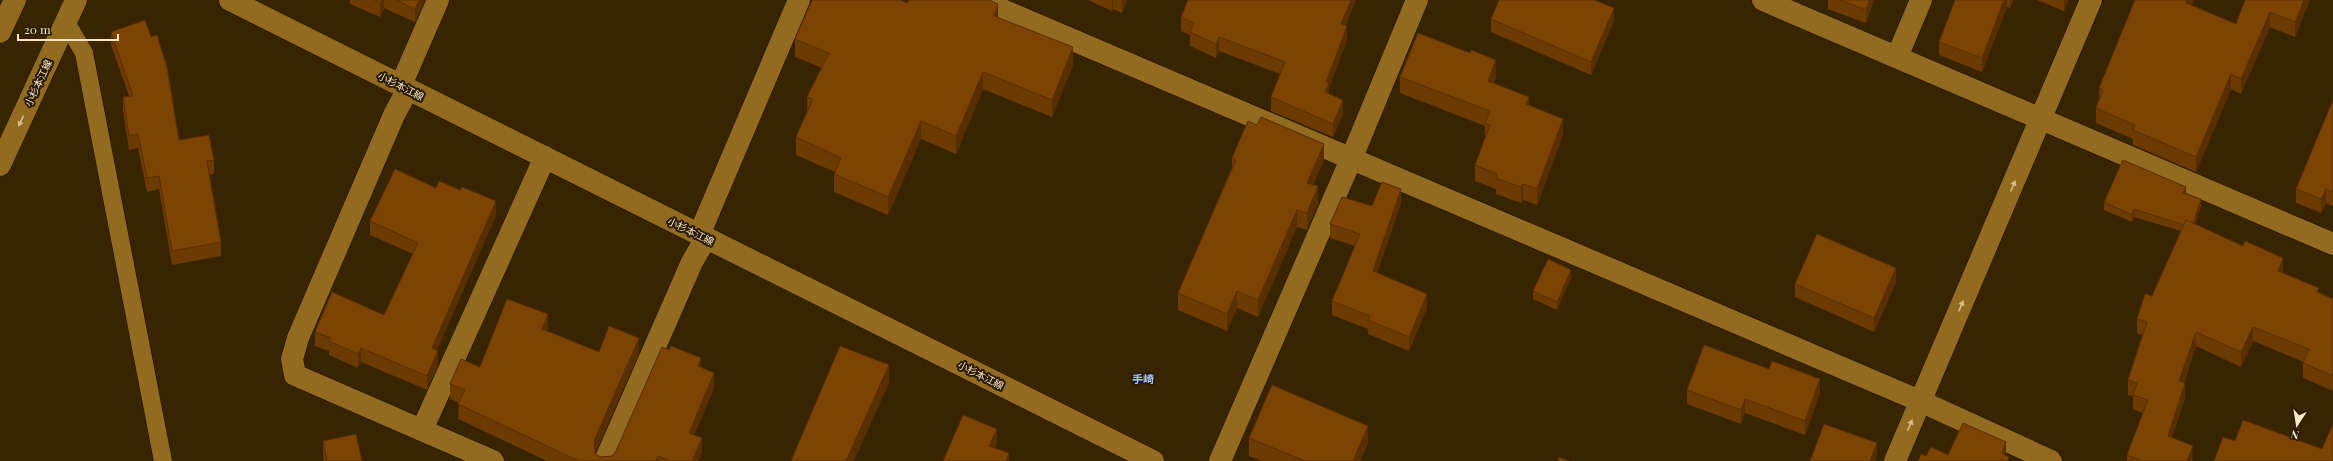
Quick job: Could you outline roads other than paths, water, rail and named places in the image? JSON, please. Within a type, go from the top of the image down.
[{"type":"street","points":[[0,32],[15,0]]},
{"type":"street","name":"小杉本江線","points":[[0,166],[76,0]]},
{"type":"street","name":"小杉本江線","points":[[230,0],[1153,461]]},
{"type":"street","points":[[438,0],[394,115],[301,331],[292,359],[295,375],[493,461]]},
{"type":"street","points":[[605,461],[692,262],[799,0]]},
{"type":"street","points":[[979,0],[1352,157],[1920,401],[2051,461]]},
{"type":"street","points":[[1220,461],[1352,157],[1417,0]]},
{"type":"street","points":[[1763,0],[2333,244]]},
{"type":"street","points":[[1896,57],[1921,0]]},
{"type":"street","points":[[1895,461],[2042,119],[2091,0]]},
{"type":"street","points":[[422,430],[545,157]]},
{"type":"lane","points":[[66,22],[84,53],[163,461]]},
{"type":"district","name":"手崎","points":[[1143,379]]}]
